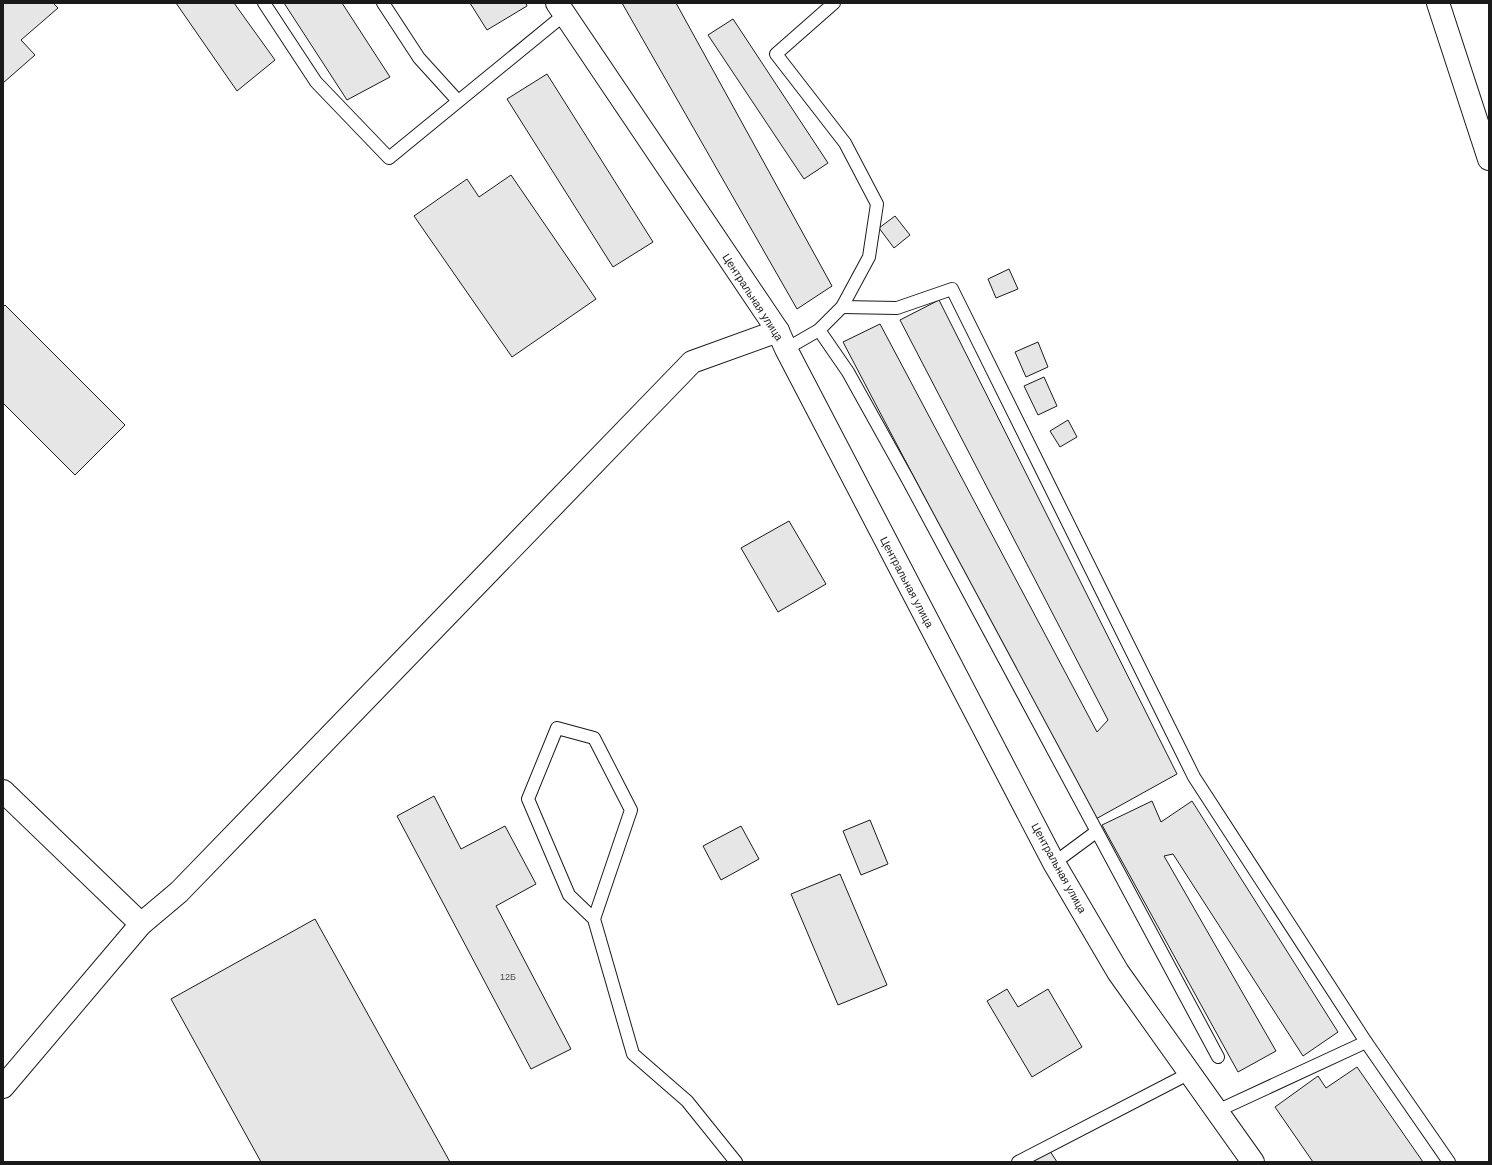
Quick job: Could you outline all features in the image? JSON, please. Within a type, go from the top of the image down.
[{"type":"street","points":[[1438,3],[1489,159]]},
{"type":"street","name":"Центральная улица","points":[[561,9],[782,340],[1054,863],[1118,972],[1253,1162]]},
{"type":"street","points":[[3,1087],[141,924],[179,892],[692,362],[782,340]]},
{"type":"street","points":[[3,791],[141,924]]},
{"type":"lane","points":[[264,3],[316,82],[389,158],[458,101],[561,9]]},
{"type":"lane","points":[[383,3],[419,58],[458,101]]},
{"type":"lane","points":[[782,340],[818,330],[842,307],[869,257],[877,204],[845,143],[776,54],[834,3]]},
{"type":"lane","points":[[842,307],[897,308],[952,289],[1194,777],[1366,1042],[1450,1162]]},
{"type":"lane","points":[[818,330],[848,372],[907,478],[1218,1057]]},
{"type":"lane","points":[[594,919],[631,810],[594,738],[557,728],[528,799],[569,895],[594,919],[633,1054],[687,1101],[736,1162]]},
{"type":"lane","points":[[1054,863],[1096,832]]},
{"type":"lane","points":[[1217,1111],[1366,1042]]},
{"type":"lane","points":[[1018,1162],[1190,1073]]},
{"type":"building","points":[[3,3],[53,3],[58,8],[21,40],[35,55],[3,83]]},
{"type":"building","points":[[176,3],[234,3],[275,60],[237,91]]},
{"type":"building","points":[[284,3],[342,3],[390,77],[347,100]]},
{"type":"building","points":[[470,3],[526,3],[527,6],[487,30]]},
{"type":"building","points":[[622,3],[676,3],[832,286],[797,309]]},
{"type":"building","points":[[733,19],[828,163],[804,179],[708,35]]},
{"type":"building","points":[[547,74],[653,242],[613,267],[507,99]]},
{"type":"building","points":[[511,175],[596,299],[512,357],[414,216],[467,179],[479,197]]},
{"type":"building","points":[[895,216],[910,235],[894,248],[879,228]]},
{"type":"building","points":[[1009,269],[1018,289],[996,298],[988,279]]},
{"type":"building","points":[[939,300],[1177,774],[1094,820],[843,342],[880,324],[1097,732],[1108,720],[900,320]]},
{"type":"building","points":[[5,305],[125,425],[75,475],[3,403],[3,307]]},
{"type":"building","points":[[1038,342],[1048,367],[1026,377],[1015,352]]},
{"type":"building","points":[[1044,377],[1057,406],[1038,415],[1024,386]]},
{"type":"building","points":[[1068,420],[1077,437],[1060,447],[1050,431]]},
{"type":"building","points":[[789,521],[826,584],[778,612],[741,548]]},
{"type":"building","points":[[434,796],[461,849],[505,826],[536,884],[496,906],[571,1049],[531,1069],[397,816]]},
{"type":"building","points":[[1152,801],[1161,822],[1192,801],[1338,1032],[1303,1056],[1173,854],[1164,856],[1276,1051],[1238,1072],[1102,825]]},
{"type":"building","points":[[870,820],[888,864],[861,875],[843,831]]},
{"type":"building","points":[[741,826],[759,859],[721,880],[703,846]]},
{"type":"building","points":[[840,874],[887,985],[838,1005],[791,894]]},
{"type":"building","points":[[315,919],[450,1162],[261,1162],[171,999]]},
{"type":"building","points":[[1007,989],[1018,1007],[1048,989],[1082,1047],[1032,1077],[987,1001]]},
{"type":"building","points":[[1357,1067],[1423,1162],[1313,1162],[1275,1107],[1318,1076],[1326,1088]]},
{"type":"building","points":[[1048,1148],[1057,1162],[1026,1162]]}]
